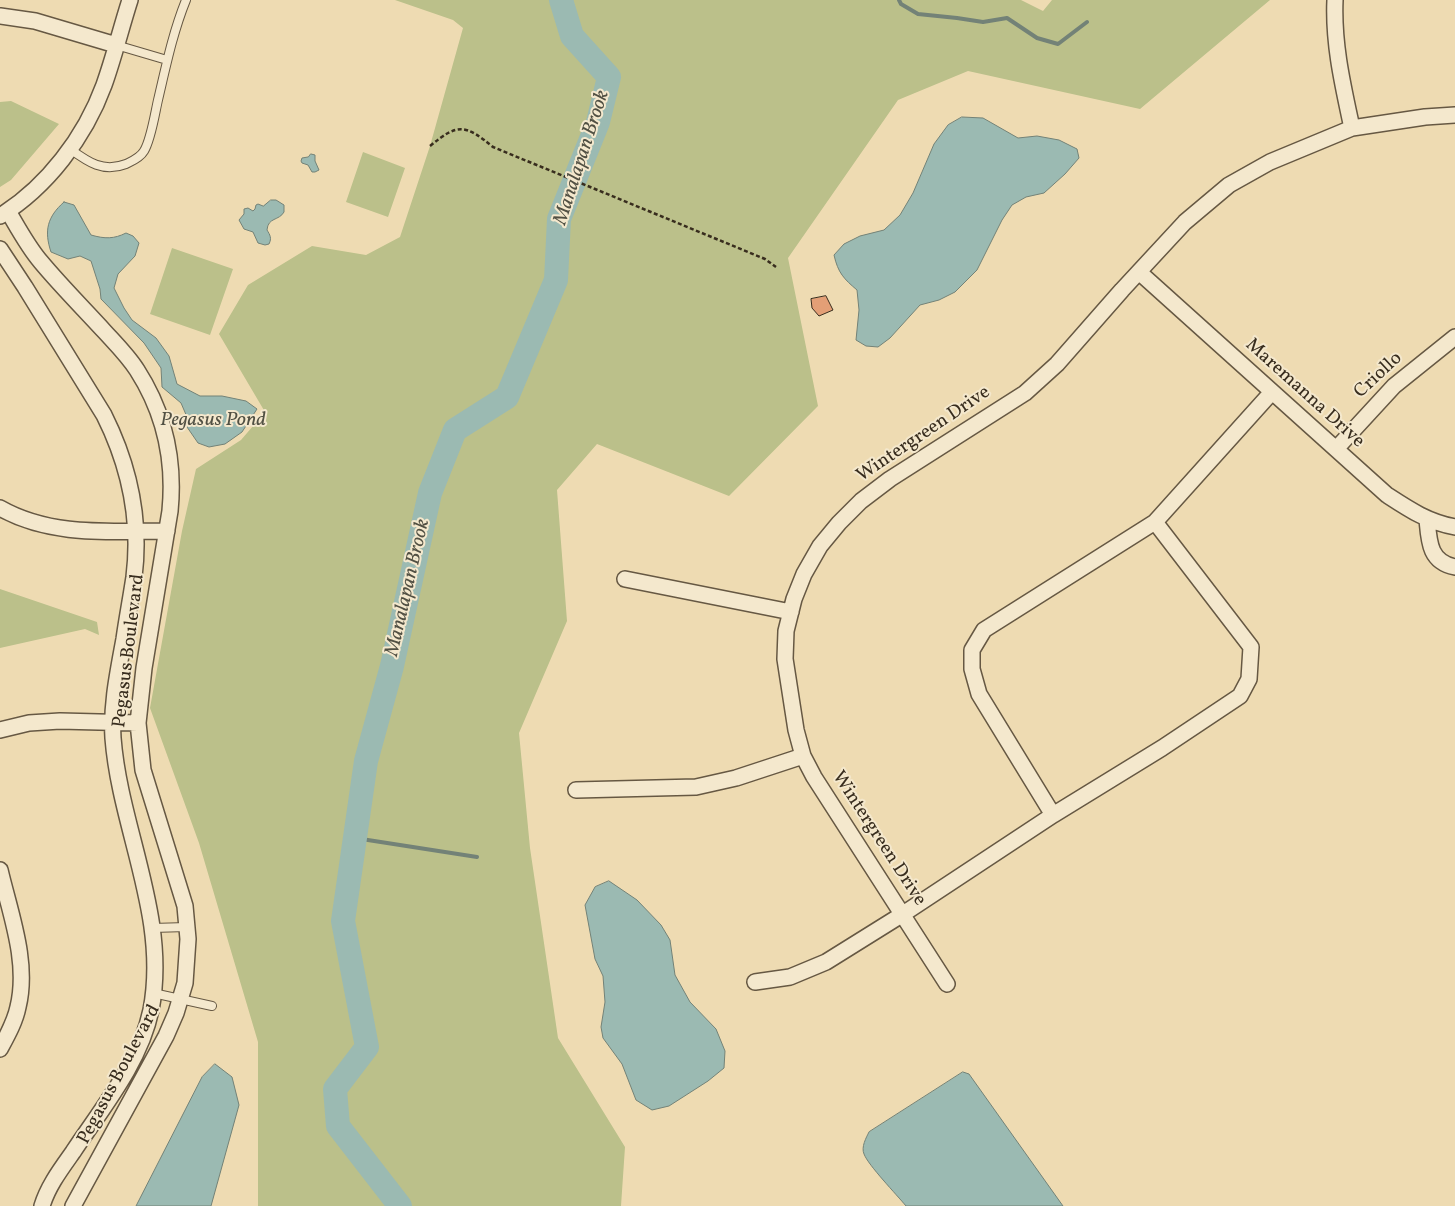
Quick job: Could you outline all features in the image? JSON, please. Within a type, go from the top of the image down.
[{"type":"street","points":[[4,214],[45,179],[70,149],[92,113],[104,85],[130,0]]},
{"type":"street","points":[[1335,0],[1336,46],[1352,128]]},
{"type":"street","points":[[0,16],[34,21],[116,45]]},
{"type":"street","name":"Wintergreen Drive","points":[[947,984],[802,756],[785,658],[786,631],[794,599],[804,574],[820,546],[861,501],[890,479],[1025,393],[1057,364],[1185,222],[1229,185],[1270,162],[1352,128],[1425,117],[1455,115]]},
{"type":"street","name":"Pegasus Boulevard","points":[[4,214],[40,260],[136,369],[160,415],[169,453],[172,491],[144,668],[138,723],[143,770],[185,906],[188,960],[181,999],[166,1036],[73,1206]]},
{"type":"street","name":"Pegasus Boulevard","points":[[0,249],[87,386],[115,435],[130,486],[135,531],[134,576],[113,700],[112,722],[118,774],[152,928],[153,993],[144,1033],[124,1076],[55,1178],[42,1206]]},
{"type":"street","name":"Maremanna Drive","points":[[1139,272],[1387,495],[1413,512],[1437,524],[1455,527]]},
{"type":"street","name":"Criollo","points":[[1336,449],[1394,386],[1455,338]]},
{"type":"street","points":[[1053,815],[979,694],[972,669],[972,650],[984,630],[1156,522],[1272,393]]},
{"type":"street","points":[[0,508],[27,521],[51,528],[79,531],[167,531]]},
{"type":"street","points":[[1427,519],[1430,544],[1434,555],[1446,565],[1455,567]]},
{"type":"street","points":[[755,982],[790,977],[826,962],[903,914],[1053,815],[1162,748],[1240,696],[1249,679],[1251,647],[1156,522]]},
{"type":"street","points":[[625,579],[791,612]]},
{"type":"street","points":[[0,730],[29,723],[60,720],[138,723]]},
{"type":"street","points":[[576,790],[696,787],[736,778],[802,756]]},
{"type":"street","points":[[0,870],[18,947],[21,965],[21,988],[18,1007],[11,1029],[0,1050]]},
{"type":"lane","points":[[70,149],[94,165],[105,168],[119,167],[134,160],[144,151],[151,132],[167,60],[186,0]]},
{"type":"lane","points":[[116,45],[167,60]]},
{"type":"lane","points":[[152,928],[187,927]]},
{"type":"lane","points":[[153,993],[212,1006]]},
{"type":"path","points":[[430,146],[447,132],[457,128],[468,130],[479,135],[493,148],[765,259],[776,267]]},
{"type":"green space","points":[[395,0],[1021,0],[1043,11],[1052,0],[1270,0],[1140,109],[968,71],[898,100],[788,258],[818,406],[729,496],[597,444],[557,490],[567,621],[519,733],[530,848],[558,1038],[625,1147],[621,1206],[258,1206],[258,1042],[199,843],[150,708],[182,531],[196,469],[241,440],[265,412],[219,334],[248,285],[312,246],[366,255],[400,237],[430,146],[463,28],[453,20]]},
{"type":"green space","points":[[11,101],[59,124],[11,180],[0,187],[0,102]]},
{"type":"green space","points":[[363,152],[405,168],[388,217],[346,202]]},
{"type":"green space","points":[[172,248],[233,269],[210,335],[150,314]]},
{"type":"green space","points":[[0,589],[97,622],[99,635],[85,629],[0,648]]},
{"type":"water","points":[[962,117],[983,118],[1018,138],[1037,136],[1059,140],[1077,149],[1079,158],[1044,193],[1026,197],[1012,205],[1002,220],[977,270],[955,292],[939,300],[920,305],[890,338],[878,347],[866,346],[856,340],[859,310],[857,290],[842,275],[837,267],[834,255],[844,244],[860,236],[884,230],[900,215],[913,193],[934,144],[948,125]]},
{"type":"water","points":[[311,154],[315,155],[315,161],[319,170],[315,172],[312,172],[308,165],[301,161],[302,158],[308,157]]},
{"type":"water","points":[[271,200],[276,200],[284,205],[284,212],[269,223],[267,230],[270,240],[269,244],[265,245],[258,243],[253,232],[244,229],[239,220],[244,214],[244,209],[248,208],[253,211],[256,205],[263,206]]},
{"type":"water","name":"Pegasus Pond","points":[[64,202],[74,205],[91,235],[109,238],[126,233],[133,236],[139,243],[135,256],[118,274],[114,288],[124,308],[132,320],[156,338],[169,356],[177,384],[200,396],[222,396],[246,401],[257,409],[242,432],[225,444],[209,447],[198,443],[187,427],[187,417],[181,403],[162,387],[161,368],[144,343],[101,299],[100,289],[91,261],[80,256],[68,259],[51,252],[48,237],[49,225],[54,213]]},
{"type":"water","points":[[609,881],[637,900],[661,925],[670,940],[675,975],[690,1002],[716,1029],[725,1051],[724,1068],[708,1081],[669,1106],[652,1110],[636,1100],[622,1064],[603,1038],[601,1027],[605,1002],[603,976],[595,959],[585,905],[595,887]]},
{"type":"water","points":[[215,1064],[232,1077],[239,1105],[211,1206],[136,1206],[202,1077]]},
{"type":"water","points":[[963,1072],[969,1074],[1063,1206],[906,1206],[871,1165],[863,1151],[869,1132]]},
{"type":"building","points":[[826,296],[833,310],[819,316],[812,308],[811,299]]},
{"type":"waterway","name":"Manalapan Brook","points":[[400,1206],[338,1126],[335,1089],[367,1047],[343,921],[366,761],[392,666],[430,493],[455,430],[507,397],[556,280],[559,219],[598,122],[609,77],[572,36],[561,0]]},
{"type":"waterway","points":[[899,0],[901,4],[918,14],[983,22],[1007,18],[1037,38],[1058,44],[1087,22]]},
{"type":"waterway","points":[[355,838],[477,857]]}]
